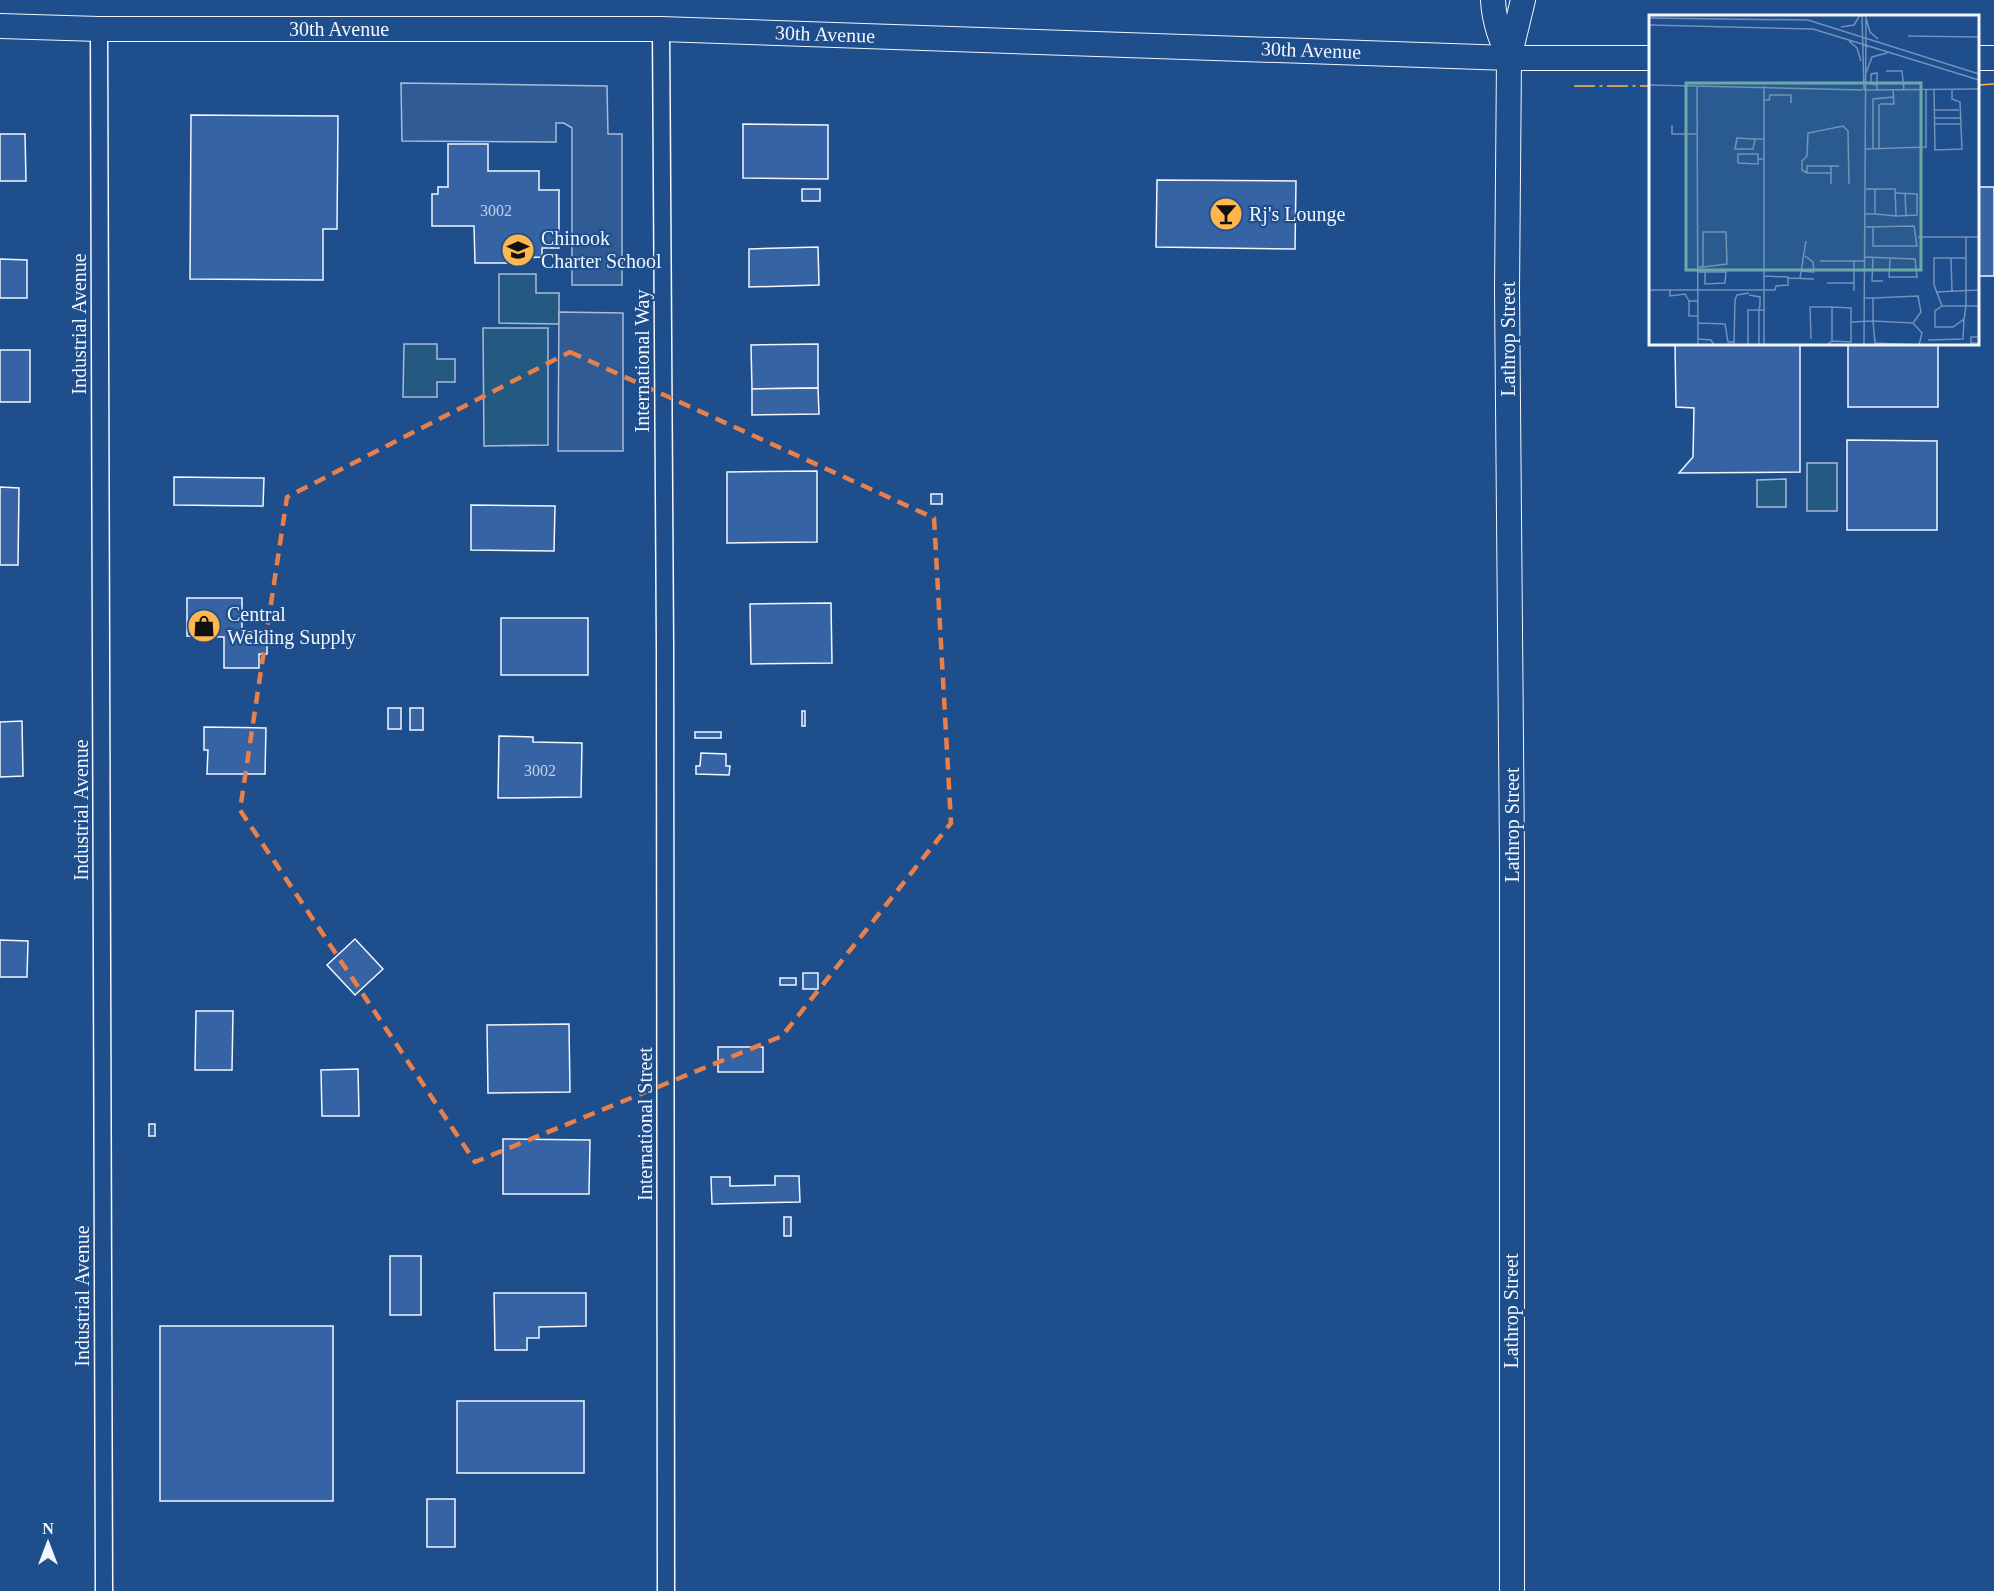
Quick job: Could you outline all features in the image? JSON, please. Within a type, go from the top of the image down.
[{"type":"main road","name":"Lathrop Street","points":[[1493,0],[1498,32],[1509,58]]},
{"type":"main road","name":"Lathrop Street","points":[[1512,1591],[1512,855],[1507,291],[1509,58],[1523,0]]},
{"type":"main road","name":"30th Avenue","points":[[0,26],[99,29],[661,29],[1509,58],[1649,58]]},
{"type":"street","name":"Industrial Avenue","points":[[99,29],[104,1591]]},
{"type":"street","name":"International Way","points":[[661,29],[665,657]]},
{"type":"street","name":"International Street","points":[[665,657],[666,1591]]},
{"type":"highlighted area","points":[[570,352],[934,518],[951,823],[782,1036],[475,1162],[240,810],[287,497]]},
{"type":"shaded area","points":[[401,83],[607,86],[608,134],[622,134],[622,285],[572,285],[572,128],[564,123],[556,123],[556,142],[402,141]]},
{"type":"shaded area","points":[[499,274],[536,274],[536,293],[559,293],[559,324],[499,323]]},
{"type":"shaded area","points":[[559,312],[623,313],[623,451],[558,451]]},
{"type":"shaded area","points":[[483,328],[548,328],[548,445],[484,446]]},
{"type":"shaded area","points":[[404,344],[437,344],[437,359],[455,359],[455,382],[437,382],[437,397],[403,397]]},
{"type":"shaded area","points":[[1807,463],[1837,463],[1837,511],[1807,511]]},
{"type":"shaded area","points":[[1786,479],[1786,507],[1757,507],[1757,480]]},
{"type":"building","points":[[191,115],[338,116],[337,229],[323,229],[323,280],[190,279]]},
{"type":"building","points":[[743,124],[828,125],[828,179],[743,178]]},
{"type":"building","points":[[0,134],[25,134],[26,181],[0,181]]},
{"type":"building","name":"Chinook Charter School","points":[[448,144],[488,144],[488,171],[539,171],[539,190],[559,190],[559,248],[542,248],[542,257],[518,258],[518,263],[475,263],[474,226],[432,226],[432,194],[438,194],[438,187],[448,187]]},
{"type":"building","name":"Rj's Lounge","points":[[1157,180],[1296,181],[1295,249],[1156,247]]},
{"type":"building","points":[[1979,187],[1994,187],[1994,276],[1979,276]]},
{"type":"building","points":[[802,189],[820,189],[820,201],[802,201]]},
{"type":"building","points":[[818,247],[819,285],[749,287],[749,249]]},
{"type":"building","points":[[0,259],[27,260],[27,298],[0,298]]},
{"type":"building","points":[[818,344],[818,388],[752,389],[751,345]]},
{"type":"building","points":[[1675,345],[1800,345],[1800,472],[1679,473],[1693,457],[1694,408],[1676,407]]},
{"type":"building","points":[[1848,345],[1938,345],[1938,407],[1848,407]]},
{"type":"building","points":[[0,350],[30,350],[30,402],[0,402]]},
{"type":"building","points":[[818,388],[819,414],[752,415],[752,389]]},
{"type":"building","points":[[1847,440],[1937,441],[1937,530],[1847,530]]},
{"type":"building","points":[[817,471],[817,542],[727,543],[727,472]]},
{"type":"building","points":[[174,477],[264,478],[263,506],[174,505]]},
{"type":"building","points":[[0,487],[19,488],[18,565],[0,565]]},
{"type":"building","points":[[931,494],[942,494],[942,504],[931,504]]},
{"type":"building","points":[[471,505],[555,506],[554,551],[471,550]]},
{"type":"building","points":[[187,598],[242,598],[242,632],[267,632],[267,654],[259,654],[259,668],[224,668],[224,637],[187,636]]},
{"type":"building","points":[[831,603],[832,663],[751,664],[750,604]]},
{"type":"building","points":[[501,618],[588,618],[588,675],[501,675]]},
{"type":"building","points":[[388,708],[401,708],[401,729],[388,729]]},
{"type":"building","points":[[410,708],[423,708],[423,730],[410,730]]},
{"type":"building","points":[[802,711],[805,711],[805,726],[802,726]]},
{"type":"building","points":[[22,721],[23,776],[0,777],[0,722]]},
{"type":"building","points":[[204,727],[266,728],[265,774],[207,774],[208,750],[204,750]]},
{"type":"building","points":[[695,732],[721,732],[721,738],[695,738]]},
{"type":"building","points":[[499,736],[533,737],[533,742],[582,743],[581,797],[498,798]]},
{"type":"building","points":[[701,753],[726,754],[726,766],[730,766],[729,775],[696,774],[696,766],[700,766]]},
{"type":"building","points":[[355,939],[383,969],[355,995],[327,965]]},
{"type":"building","points":[[0,940],[28,941],[27,977],[0,977]]},
{"type":"building","points":[[803,973],[818,973],[818,989],[803,989]]},
{"type":"building","points":[[780,978],[796,978],[796,985],[780,985]]},
{"type":"building","points":[[196,1011],[233,1011],[232,1070],[195,1070]]},
{"type":"building","points":[[569,1024],[570,1092],[488,1093],[487,1025]]},
{"type":"building","points":[[718,1047],[763,1047],[763,1072],[718,1072]]},
{"type":"building","points":[[358,1069],[359,1116],[322,1116],[321,1070]]},
{"type":"building","points":[[149,1124],[155,1124],[155,1136],[149,1136]]},
{"type":"building","points":[[503,1139],[590,1140],[589,1194],[503,1194]]},
{"type":"building","points":[[775,1176],[799,1176],[800,1202],[712,1204],[711,1177],[730,1177],[730,1186],[775,1185]]},
{"type":"building","points":[[784,1217],[791,1217],[791,1236],[784,1236]]},
{"type":"building","points":[[390,1256],[421,1256],[421,1315],[390,1315]]},
{"type":"building","points":[[494,1293],[586,1293],[586,1326],[539,1327],[539,1338],[527,1338],[527,1350],[495,1350]]},
{"type":"building","points":[[160,1326],[333,1326],[333,1501],[160,1501]]},
{"type":"building","points":[[457,1401],[584,1401],[584,1473],[457,1473]]},
{"type":"building","points":[[427,1499],[455,1499],[455,1547],[427,1547]]},
{"type":"power","points":[[1979,85],[1994,84]]},
{"type":"power","points":[[1574,86],[1649,86]]},
{"type":"place","name":"Rj's Lounge","points":[[1226,214]]},
{"type":"place","name":"Chinook Charter School","points":[[518,250]]},
{"type":"place","name":"Central Welding Supply","points":[[204,626]]}]
